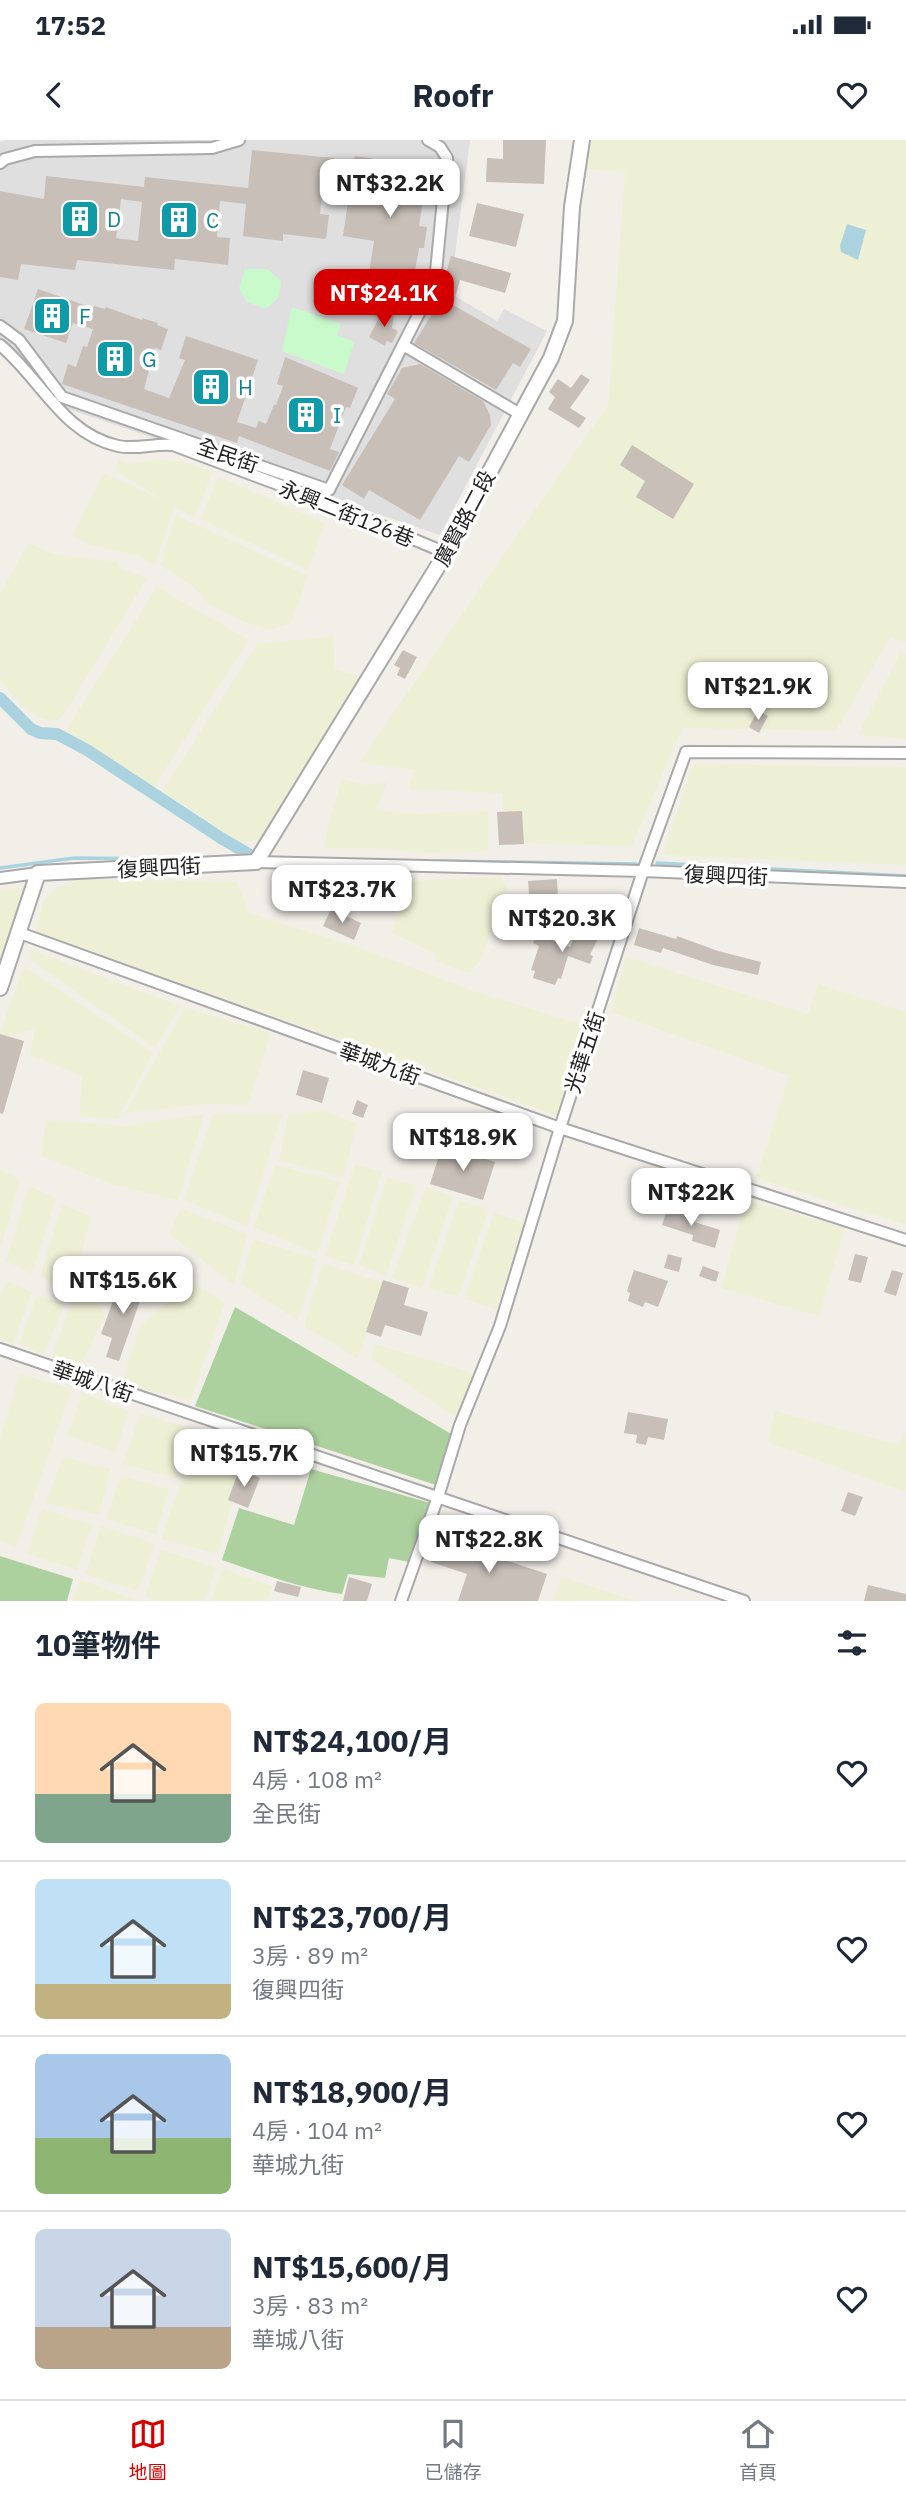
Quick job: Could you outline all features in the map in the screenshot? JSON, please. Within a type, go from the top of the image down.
[{"type":"street","points":[[0,163],[5,159],[35,151],[212,148],[239,140]]},
{"type":"street","name":"全民街","points":[[0,326],[19,340],[62,397],[329,490],[435,282],[447,158],[440,147],[428,140]]},
{"type":"street","name":"廣賢路二段","points":[[256,862],[446,553],[551,358],[565,321],[572,208],[582,140]]},
{"type":"street","name":"永興二街126巷","points":[[0,345],[16,358],[72,424],[85,434],[131,448],[173,445],[328,503],[446,553]]},
{"type":"street","points":[[403,345],[520,414]]},
{"type":"street","name":"光華五街","points":[[401,1601],[460,1425],[500,1326],[560,1128],[643,871],[687,752],[906,753]]},
{"type":"street","name":"復興四街","points":[[0,878],[38,873],[256,862],[643,871],[906,882]]},
{"type":"street","points":[[0,988],[38,873]]},
{"type":"street","name":"華城九街","points":[[17,932],[560,1128],[906,1240]]},
{"type":"street","name":"華城八街","points":[[0,1349],[744,1601]]},
{"type":"shaded area","points":[[470,140],[455,255],[443,289],[497,321],[504,309],[547,331],[440,535],[68,409],[0,354],[0,142]]},
{"type":"green space","points":[[587,140],[906,140],[906,643],[891,636],[836,731],[682,728],[632,846],[504,842],[502,793],[408,789],[414,770],[359,762],[608,405],[625,172],[583,169]]},
{"type":"green space","points":[[245,269],[267,269],[281,281],[279,297],[266,309],[247,302],[239,288]]},
{"type":"green space","points":[[292,307],[341,324],[337,335],[354,342],[344,374],[282,351]]},
{"type":"green space","points":[[119,460],[128,464],[155,460],[184,462],[213,472],[194,518],[174,506],[155,566],[140,556],[90,545],[72,536],[104,473],[165,501],[114,470]]},
{"type":"green space","points":[[219,477],[325,523],[308,570],[200,519]]},
{"type":"green space","points":[[176,515],[308,576],[291,623],[270,630],[245,622],[209,604],[192,586],[160,565]]},
{"type":"green space","points":[[28,543],[54,554],[117,562],[123,569],[147,578],[63,716],[55,722],[40,718],[21,705],[0,680],[0,594]]},
{"type":"green space","points":[[157,587],[249,640],[153,788],[66,730]]},
{"type":"green space","points":[[333,636],[335,669],[359,676],[362,683],[262,841],[238,841],[162,791],[257,644]]},
{"type":"green space","points":[[901,651],[906,654],[906,739],[858,735]]},
{"type":"green space","points":[[693,764],[906,767],[906,865],[663,855]]},
{"type":"green space","points":[[342,779],[365,785],[387,782],[376,810],[415,814],[488,811],[488,851],[427,853],[372,848],[324,848]]},
{"type":"green space","points":[[501,877],[508,890],[480,961],[469,973],[437,962],[434,953],[392,933],[407,881]]},
{"type":"green space","points":[[76,879],[237,882],[250,913],[366,950],[479,993],[587,1026],[558,1116],[36,932],[43,901],[59,886],[73,883]]},
{"type":"green space","points":[[26,887],[0,960],[0,890]]},
{"type":"green space","points":[[31,950],[180,1006],[155,1048],[29,959]]},
{"type":"green space","points":[[626,957],[808,1014],[818,984],[906,1012],[906,1225],[756,1178],[789,1076],[611,1012]]},
{"type":"green space","points":[[24,966],[153,1053],[118,1119],[79,1116],[82,1076],[30,1055],[35,1029],[0,1039],[0,1032]]},
{"type":"green space","points":[[185,1008],[271,1033],[248,1105],[207,1104],[125,1113]]},
{"type":"green space","points":[[326,1111],[357,1124],[343,1177],[279,1160],[288,1115]]},
{"type":"green space","points":[[204,1114],[178,1201],[114,1185],[41,1156],[46,1120],[127,1126]]},
{"type":"green space","points":[[213,1114],[282,1114],[247,1226],[184,1200]]},
{"type":"green space","points":[[355,1164],[382,1172],[354,1265],[325,1256]]},
{"type":"green space","points":[[275,1165],[340,1182],[317,1254],[254,1227]]},
{"type":"green space","points":[[0,1169],[20,1180],[0,1250]]},
{"type":"green space","points":[[387,1178],[417,1185],[386,1276],[359,1265]]},
{"type":"green space","points":[[29,1186],[56,1198],[32,1274],[6,1261]]},
{"type":"green space","points":[[426,1187],[453,1196],[422,1288],[392,1278]]},
{"type":"green space","points":[[746,1200],[845,1228],[819,1316],[721,1288]]},
{"type":"green space","points":[[459,1201],[489,1209],[458,1297],[428,1288]]},
{"type":"green space","points":[[62,1205],[91,1216],[73,1288],[57,1287],[40,1276]]},
{"type":"green space","points":[[181,1208],[247,1234],[234,1285],[169,1234]]},
{"type":"green space","points":[[494,1213],[524,1222],[496,1309],[464,1299]]},
{"type":"green space","points":[[253,1239],[317,1259],[298,1321],[240,1283]]},
{"type":"green space","points":[[323,1263],[383,1283],[358,1359],[304,1326]]},
{"type":"green space","points":[[162,1264],[225,1303],[191,1400],[121,1384],[140,1327],[182,1289]]},
{"type":"green space","points":[[7,1281],[32,1292],[13,1344],[0,1338],[0,1294]]},
{"type":"green space","points":[[37,1295],[65,1304],[43,1355],[19,1344]]},
{"type":"green space","points":[[87,1296],[97,1301],[105,1315],[80,1367],[52,1357],[70,1307],[75,1300]]},
{"type":"green space","points":[[235,1307],[453,1435],[436,1485],[195,1406]]},
{"type":"green space","points":[[374,1344],[477,1374],[460,1420],[371,1359]]},
{"type":"green space","points":[[20,1374],[72,1389],[16,1547],[0,1540],[0,1438]]},
{"type":"green space","points":[[82,1393],[129,1411],[115,1453],[68,1435]]},
{"type":"green space","points":[[775,1411],[899,1445],[906,1432],[906,1492],[767,1442]]},
{"type":"green space","points":[[141,1414],[192,1429],[177,1478],[122,1464]]},
{"type":"green space","points":[[198,1432],[247,1446],[218,1554],[161,1539]]},
{"type":"green space","points":[[63,1457],[111,1469],[99,1515],[46,1503]]},
{"type":"green space","points":[[311,1469],[434,1504],[414,1563],[389,1558],[385,1578],[348,1574],[342,1594],[296,1584],[222,1560],[239,1508],[294,1525]]},
{"type":"green space","points":[[121,1475],[169,1489],[156,1535],[106,1519]]},
{"type":"green space","points":[[42,1509],[92,1525],[77,1570],[27,1554]]},
{"type":"green space","points":[[101,1526],[154,1543],[138,1591],[85,1574]]},
{"type":"green space","points":[[161,1550],[216,1567],[205,1601],[158,1601],[145,1597]]},
{"type":"green space","points":[[0,1556],[73,1579],[67,1601],[0,1601]]},
{"type":"green space","points":[[223,1569],[272,1586],[267,1601],[211,1601]]},
{"type":"green space","points":[[561,1577],[637,1601],[553,1601]]},
{"type":"green space","points":[[80,1580],[140,1601],[73,1601]]},
{"type":"water","points":[[847,224],[866,230],[858,260],[841,252],[840,246]]},
{"type":"building","points":[[503,140],[546,140],[544,184],[486,182],[487,158],[503,159]]},
{"type":"building","points":[[252,150],[334,158],[332,176],[324,176],[320,214],[329,215],[326,239],[283,234],[283,241],[243,236],[246,204],[220,201],[217,237],[230,238],[228,265],[175,259],[174,270],[77,260],[75,270],[21,264],[18,280],[0,277],[0,191],[44,199],[46,176],[144,187],[145,177],[248,188]],"holes":[[[121,199],[142,202],[138,241],[116,238]]]},
{"type":"building","points":[[355,156],[435,168],[432,189],[425,188],[419,226],[427,227],[424,248],[419,248],[408,311],[389,308],[394,277],[369,273],[374,241],[343,236]]},
{"type":"building","points":[[477,203],[524,214],[516,247],[469,236]]},
{"type":"building","points":[[451,256],[511,273],[505,293],[460,280],[453,305],[531,349],[520,367],[513,363],[496,390],[414,343],[437,306]]},
{"type":"building","points":[[38,289],[93,308],[106,307],[142,318],[168,329],[161,350],[155,348],[144,389],[169,398],[185,360],[179,358],[186,336],[258,360],[237,422],[256,428],[259,421],[266,424],[276,405],[283,386],[277,384],[285,357],[358,388],[350,408],[346,407],[330,449],[339,452],[330,471],[239,436],[237,443],[62,384],[68,364],[76,367],[83,346],[87,347],[93,329],[73,323],[66,343],[24,329]]},
{"type":"building","points":[[382,312],[394,314],[392,328],[398,331],[392,343],[387,341],[385,346],[369,337]]},
{"type":"building","points":[[420,364],[483,401],[490,415],[491,425],[469,462],[459,456],[420,520],[369,490],[364,499],[342,485],[395,399],[387,394],[402,368]]},
{"type":"building","points":[[581,374],[590,380],[570,408],[586,418],[579,428],[548,409],[555,397],[549,392],[558,379],[571,388]]},
{"type":"building","points":[[632,445],[694,484],[673,519],[636,497],[645,481],[620,465]]},
{"type":"building","points":[[403,650],[417,657],[405,679],[397,675],[400,668],[394,665]]},
{"type":"building","points":[[758,710],[768,716],[759,733],[749,727]]},
{"type":"building","points":[[522,811],[524,844],[499,845],[497,812]]},
{"type":"building","points":[[557,879],[558,897],[552,897],[553,916],[531,917],[528,881]]},
{"type":"building","points":[[331,909],[361,923],[354,940],[323,926]]},
{"type":"building","points":[[578,926],[600,934],[590,955],[593,956],[590,964],[568,956],[561,979],[558,978],[555,985],[533,978],[535,971],[531,970],[539,946],[533,943],[536,934],[570,947]]},
{"type":"building","points":[[639,928],[676,939],[677,936],[718,951],[761,962],[758,975],[713,965],[663,948],[661,953],[634,945]]},
{"type":"building","points":[[0,1034],[24,1041],[3,1114],[0,1113]]},
{"type":"building","points":[[303,1070],[329,1078],[322,1103],[296,1095]]},
{"type":"building","points":[[357,1100],[368,1105],[363,1118],[352,1114]]},
{"type":"building","points":[[442,1146],[495,1162],[483,1200],[430,1184]]},
{"type":"building","points":[[668,1207],[690,1214],[688,1220],[720,1230],[715,1248],[692,1241],[693,1235],[662,1225]]},
{"type":"building","points":[[668,1254],[682,1258],[679,1272],[664,1268]]},
{"type":"building","points":[[855,1254],[868,1257],[861,1283],[848,1280]]},
{"type":"building","points":[[83,1256],[107,1262],[101,1281],[77,1275]]},
{"type":"building","points":[[703,1266],[719,1272],[716,1282],[699,1276]]},
{"type":"building","points":[[634,1270],[668,1281],[658,1307],[645,1302],[643,1307],[628,1301],[630,1293],[627,1291]]},
{"type":"building","points":[[892,1270],[903,1273],[896,1296],[884,1292]]},
{"type":"building","points":[[134,1273],[148,1278],[119,1361],[106,1357],[112,1338],[101,1334],[116,1293],[126,1296]]},
{"type":"building","points":[[383,1280],[409,1288],[404,1305],[428,1312],[421,1336],[385,1325],[381,1337],[366,1332]]},
{"type":"building","points":[[628,1412],[668,1419],[664,1440],[648,1437],[646,1445],[636,1443],[637,1435],[624,1433]]},
{"type":"building","points":[[239,1470],[260,1478],[248,1508],[228,1500]]},
{"type":"building","points":[[848,1492],[863,1497],[855,1516],[841,1511]]},
{"type":"building","points":[[438,1538],[547,1574],[538,1601],[458,1601],[467,1574],[431,1562]]},
{"type":"building","points":[[349,1577],[372,1584],[367,1601],[343,1601]]},
{"type":"building","points":[[277,1581],[301,1587],[298,1597],[274,1591]]},
{"type":"building","points":[[868,1585],[906,1594],[906,1601],[864,1601]]},
{"type":"waterway","points":[[0,698],[31,729],[40,733],[57,734],[87,750],[257,859]]},
{"type":"waterway","points":[[0,868],[74,858],[186,859]]},
{"type":"waterway","points":[[440,861],[636,864]]},
{"type":"waterway","points":[[657,863],[906,876]]},
{"type":"place","name":"D","points":[[80,219]]},
{"type":"place","name":"C","points":[[179,220]]},
{"type":"place","name":"F","points":[[52,316]]},
{"type":"place","name":"G","points":[[115,359]]},
{"type":"place","name":"H","points":[[211,387]]},
{"type":"place","name":"I","points":[[306,415]]}]
